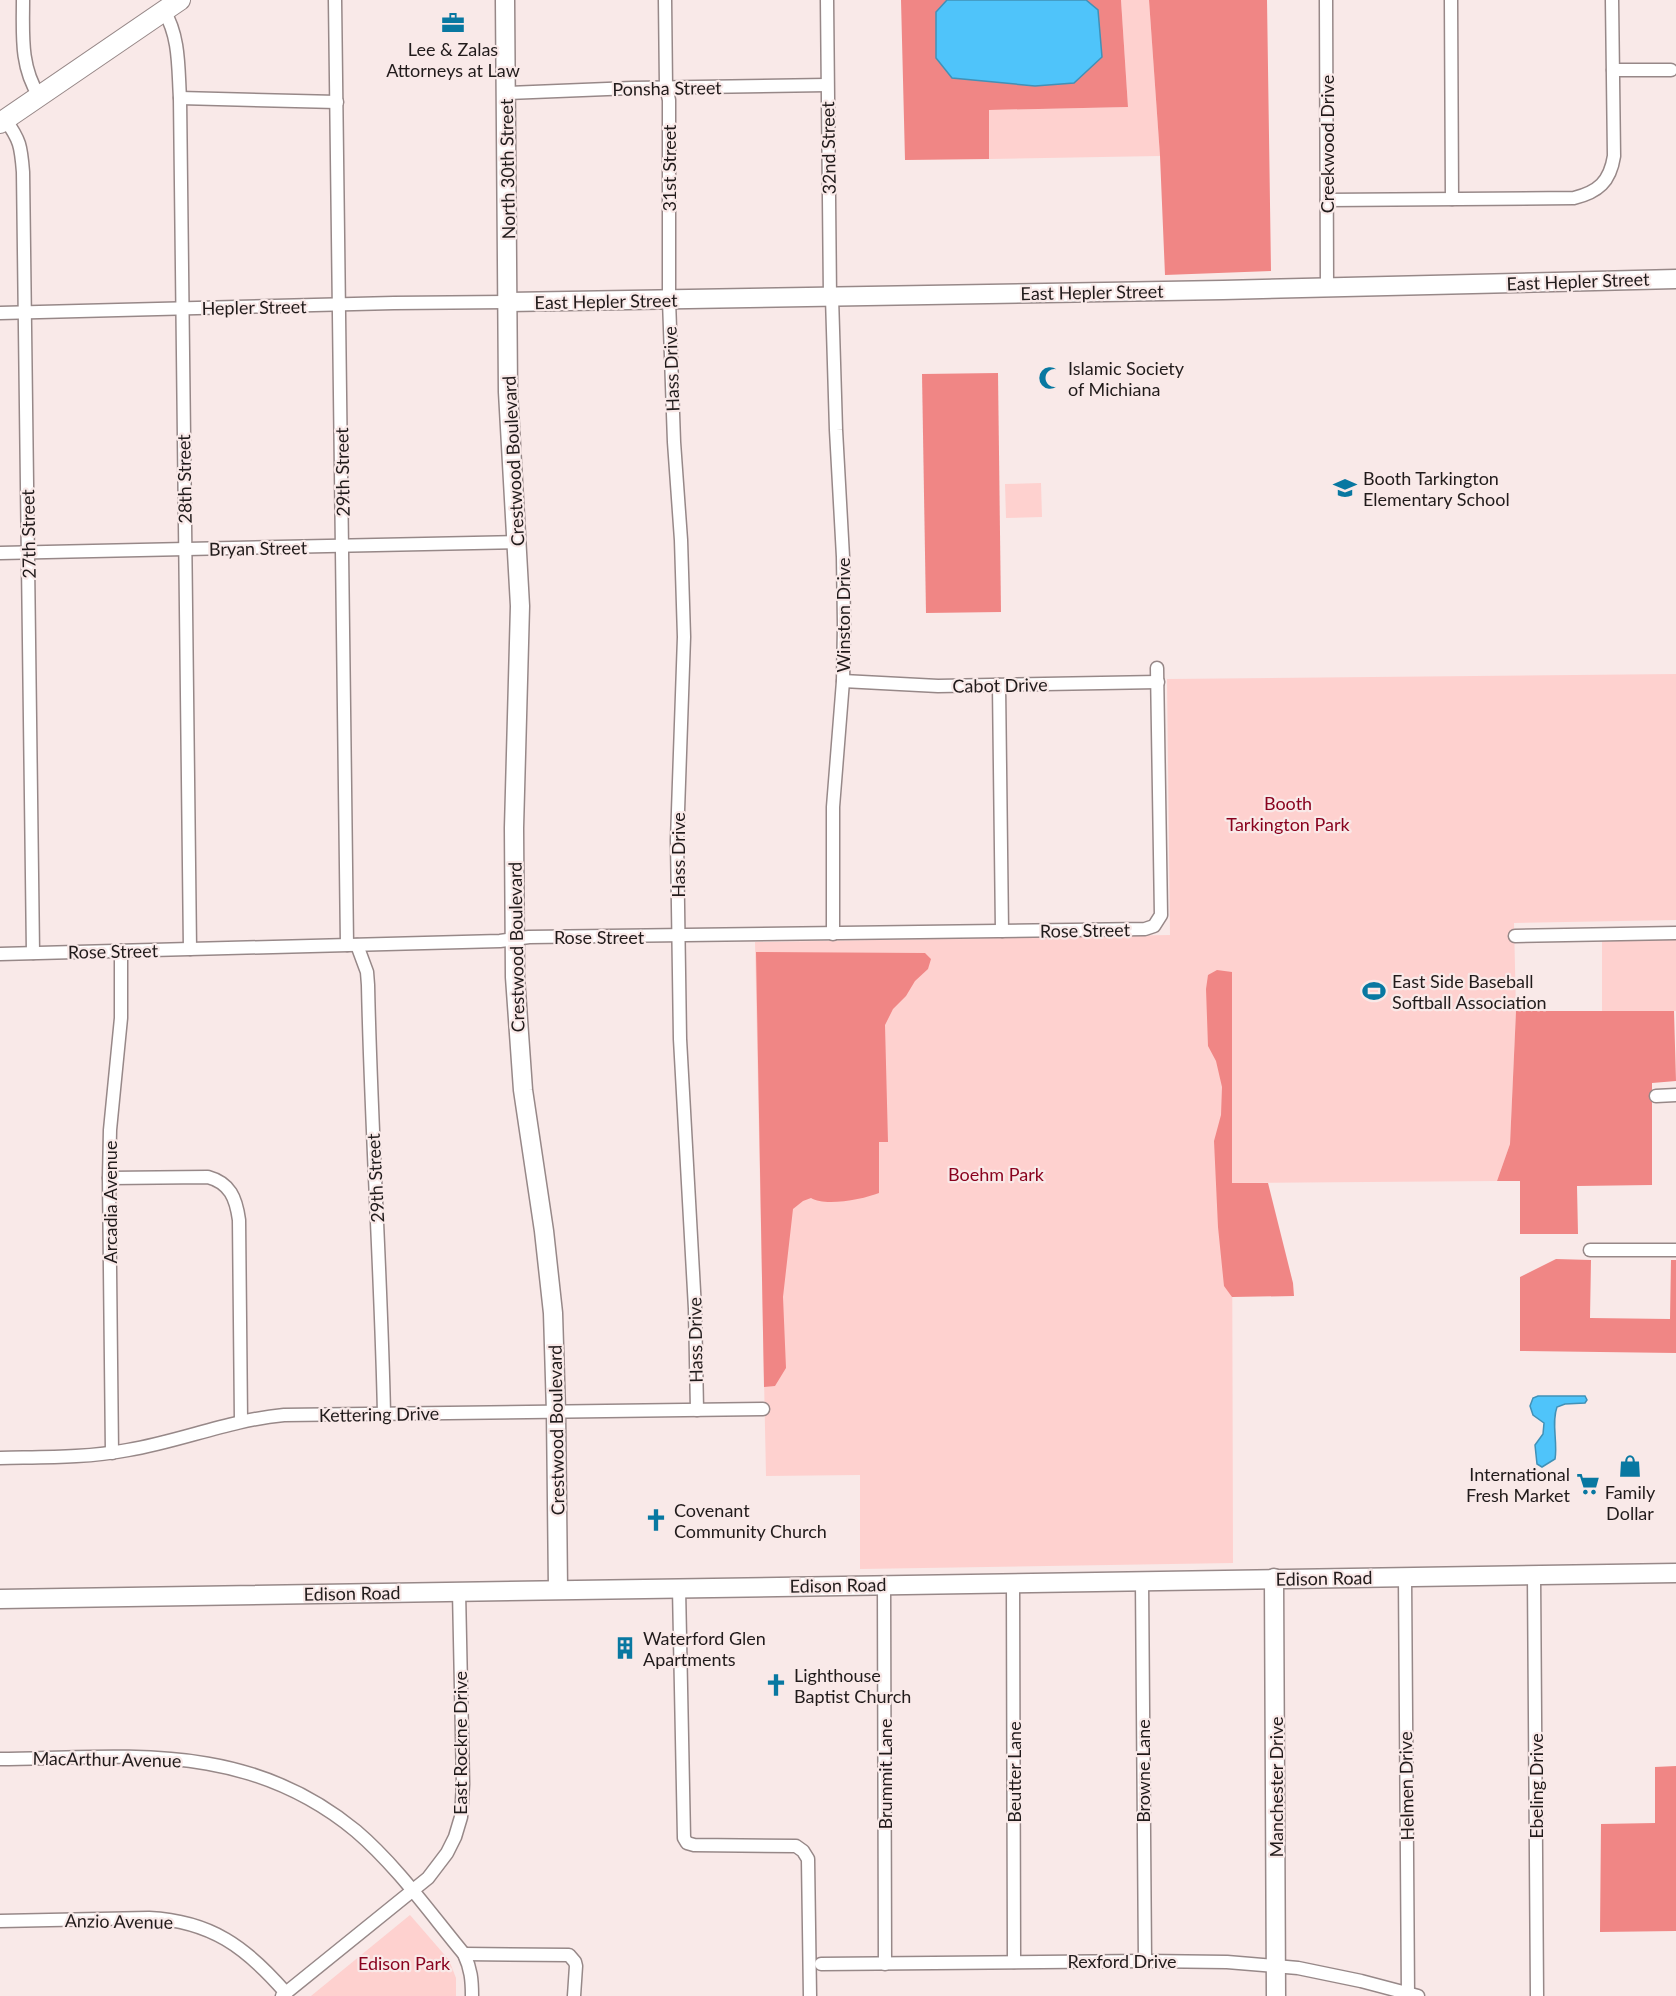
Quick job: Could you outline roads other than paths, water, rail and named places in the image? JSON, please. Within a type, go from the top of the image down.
[{"type":"main road","points":[[3,121],[180,0]]},
{"type":"street","points":[[22,0],[25,63],[30,82],[39,96]]},
{"type":"street","name":"29th Street","points":[[335,0],[342,546],[352,945],[367,972],[368,985],[384,1414]]},
{"type":"street","name":"North 30th Street","points":[[505,0],[507,302]]},
{"type":"street","name":"31st Street","points":[[665,0],[666,87],[669,100],[669,300]]},
{"type":"street","name":"32nd Street","points":[[827,0],[831,297]]},
{"type":"street","name":"Creekwood Drive","points":[[1326,0],[1327,287]]},
{"type":"street","points":[[1451,0],[1452,200]]},
{"type":"street","points":[[1327,200],[1574,198],[1604,189],[1614,156],[1612,0]]},
{"type":"street","name":"28th Street","points":[[164,11],[171,23],[175,38],[180,98],[190,949]]},
{"type":"street","points":[[1613,70],[1671,70]]},
{"type":"street","name":"Ponsha Street","points":[[506,93],[666,87],[827,85]]},
{"type":"street","points":[[180,98],[337,102]]},
{"type":"street","name":"27th Street","points":[[3,121],[18,138],[21,150],[33,953]]},
{"type":"street","name":"East Hepler Street","points":[[507,302],[1676,279]]},
{"type":"street","name":"Winston Drive","points":[[831,297],[843,556],[843,681],[833,807],[833,934]]},
{"type":"street","name":"Hass Drive","points":[[669,300],[684,637],[677,840],[678,936],[681,1050],[694,1309],[696,1410]]},
{"type":"street","name":"Hepler Street","points":[[0,314],[507,302]]},
{"type":"street","name":"Crestwood Boulevard","points":[[507,302],[508,392],[520,606],[514,828],[515,977],[519,1047],[549,1271],[554,1331],[558,1589]]},
{"type":"street","name":"Bryan Street","points":[[0,553],[517,542]]},
{"type":"street","points":[[1157,668],[1158,682]]},
{"type":"street","name":"Cabot Drive","points":[[843,681],[897,685],[1158,682]]},
{"type":"street","name":"Rose Street","points":[[0,954],[352,945],[516,938],[1145,929],[1154,926],[1161,915],[1158,682]]},
{"type":"street","points":[[999,685],[1002,931]]},
{"type":"street","points":[[1515,936],[1676,933]]},
{"type":"street","name":"Arcadia Avenue","points":[[112,1453],[109,1178],[110,1130],[121,1018],[121,951]]},
{"type":"street","points":[[1656,1096],[1676,1095]]},
{"type":"street","points":[[109,1178],[208,1177],[220,1181],[233,1194],[238,1220],[242,1421]]},
{"type":"street","points":[[1590,1250],[1676,1250]]},
{"type":"street","name":"Kettering Drive","points":[[0,1458],[112,1453],[242,1421],[284,1415],[763,1409]]},
{"type":"street","name":"Edison Road","points":[[0,1599],[1274,1578],[1676,1574]]},
{"type":"street","name":"Ebeling Drive","points":[[1534,1575],[1537,1996]]},
{"type":"street","name":"Helmen Drive","points":[[1405,1577],[1411,1995]]},
{"type":"street","name":"Manchester Drive","points":[[1274,1578],[1275,1996]]},
{"type":"street","name":"Browne Lane","points":[[1142,1581],[1145,1961]]},
{"type":"street","name":"Beutter Lane","points":[[1012,1582],[1014,1962]]},
{"type":"street","name":"Brummit Lane","points":[[884,1584],[885,1964]]},
{"type":"street","points":[[679,1587],[684,1838],[687,1843],[694,1845],[796,1846],[803,1851],[808,1859],[810,1996]]},
{"type":"street","name":"East Rockne Drive","points":[[284,1995],[428,1878],[447,1853],[461,1817],[463,1784],[459,1591]]},
{"type":"street","name":"MacArthur Avenue","points":[[0,1759],[134,1756],[174,1758],[243,1770],[295,1792],[356,1832],[412,1890],[464,1954]]},
{"type":"street","name":"Anzio Avenue","points":[[0,1921],[149,1918],[188,1924],[224,1938],[239,1947],[258,1962],[284,1995]]},
{"type":"street","points":[[472,1996],[472,1976],[464,1954],[565,1954],[573,1958],[576,1966],[574,1996]]},
{"type":"street","name":"Rexford Drive","points":[[821,1964],[1198,1961],[1276,1965],[1362,1982],[1411,1995]]},
{"type":"water","points":[[947,0],[1086,0],[1098,10],[1102,57],[1074,83],[1035,86],[952,78],[936,58],[936,12]]},
{"type":"water","points":[[1538,1396],[1585,1396],[1587,1400],[1585,1403],[1565,1404],[1557,1407],[1555,1459],[1542,1467],[1537,1464],[1535,1445],[1543,1434],[1544,1423],[1533,1415],[1530,1406],[1533,1398]]},
{"type":"place","name":"Lee & Zalas Attorneys at Law","points":[[453,23]]},
{"type":"place","name":"Islamic Society of Michiana","points":[[1050,378]]},
{"type":"place","name":"Booth Tarkington Elementary School","points":[[1345,488]]},
{"type":"place","name":"East Side Baseball Softball Association","points":[[1374,991]]},
{"type":"place","name":"Family Dollar","points":[[1630,1466]]},
{"type":"place","name":"International Fresh Market","points":[[1588,1484]]},
{"type":"place","name":"Covenant Community Church","points":[[656,1520]]},
{"type":"place","name":"Waterford Glen Apartments","points":[[625,1648]]},
{"type":"place","name":"Lighthouse Baptist Church","points":[[776,1685]]},
{"type":"park label","name":"Booth Tarkington Park","points":[[1288,813]]},
{"type":"park label","name":"Boehm Park","points":[[996,1174]]},
{"type":"park label","name":"Edison Park","points":[[404,1963]]}]
